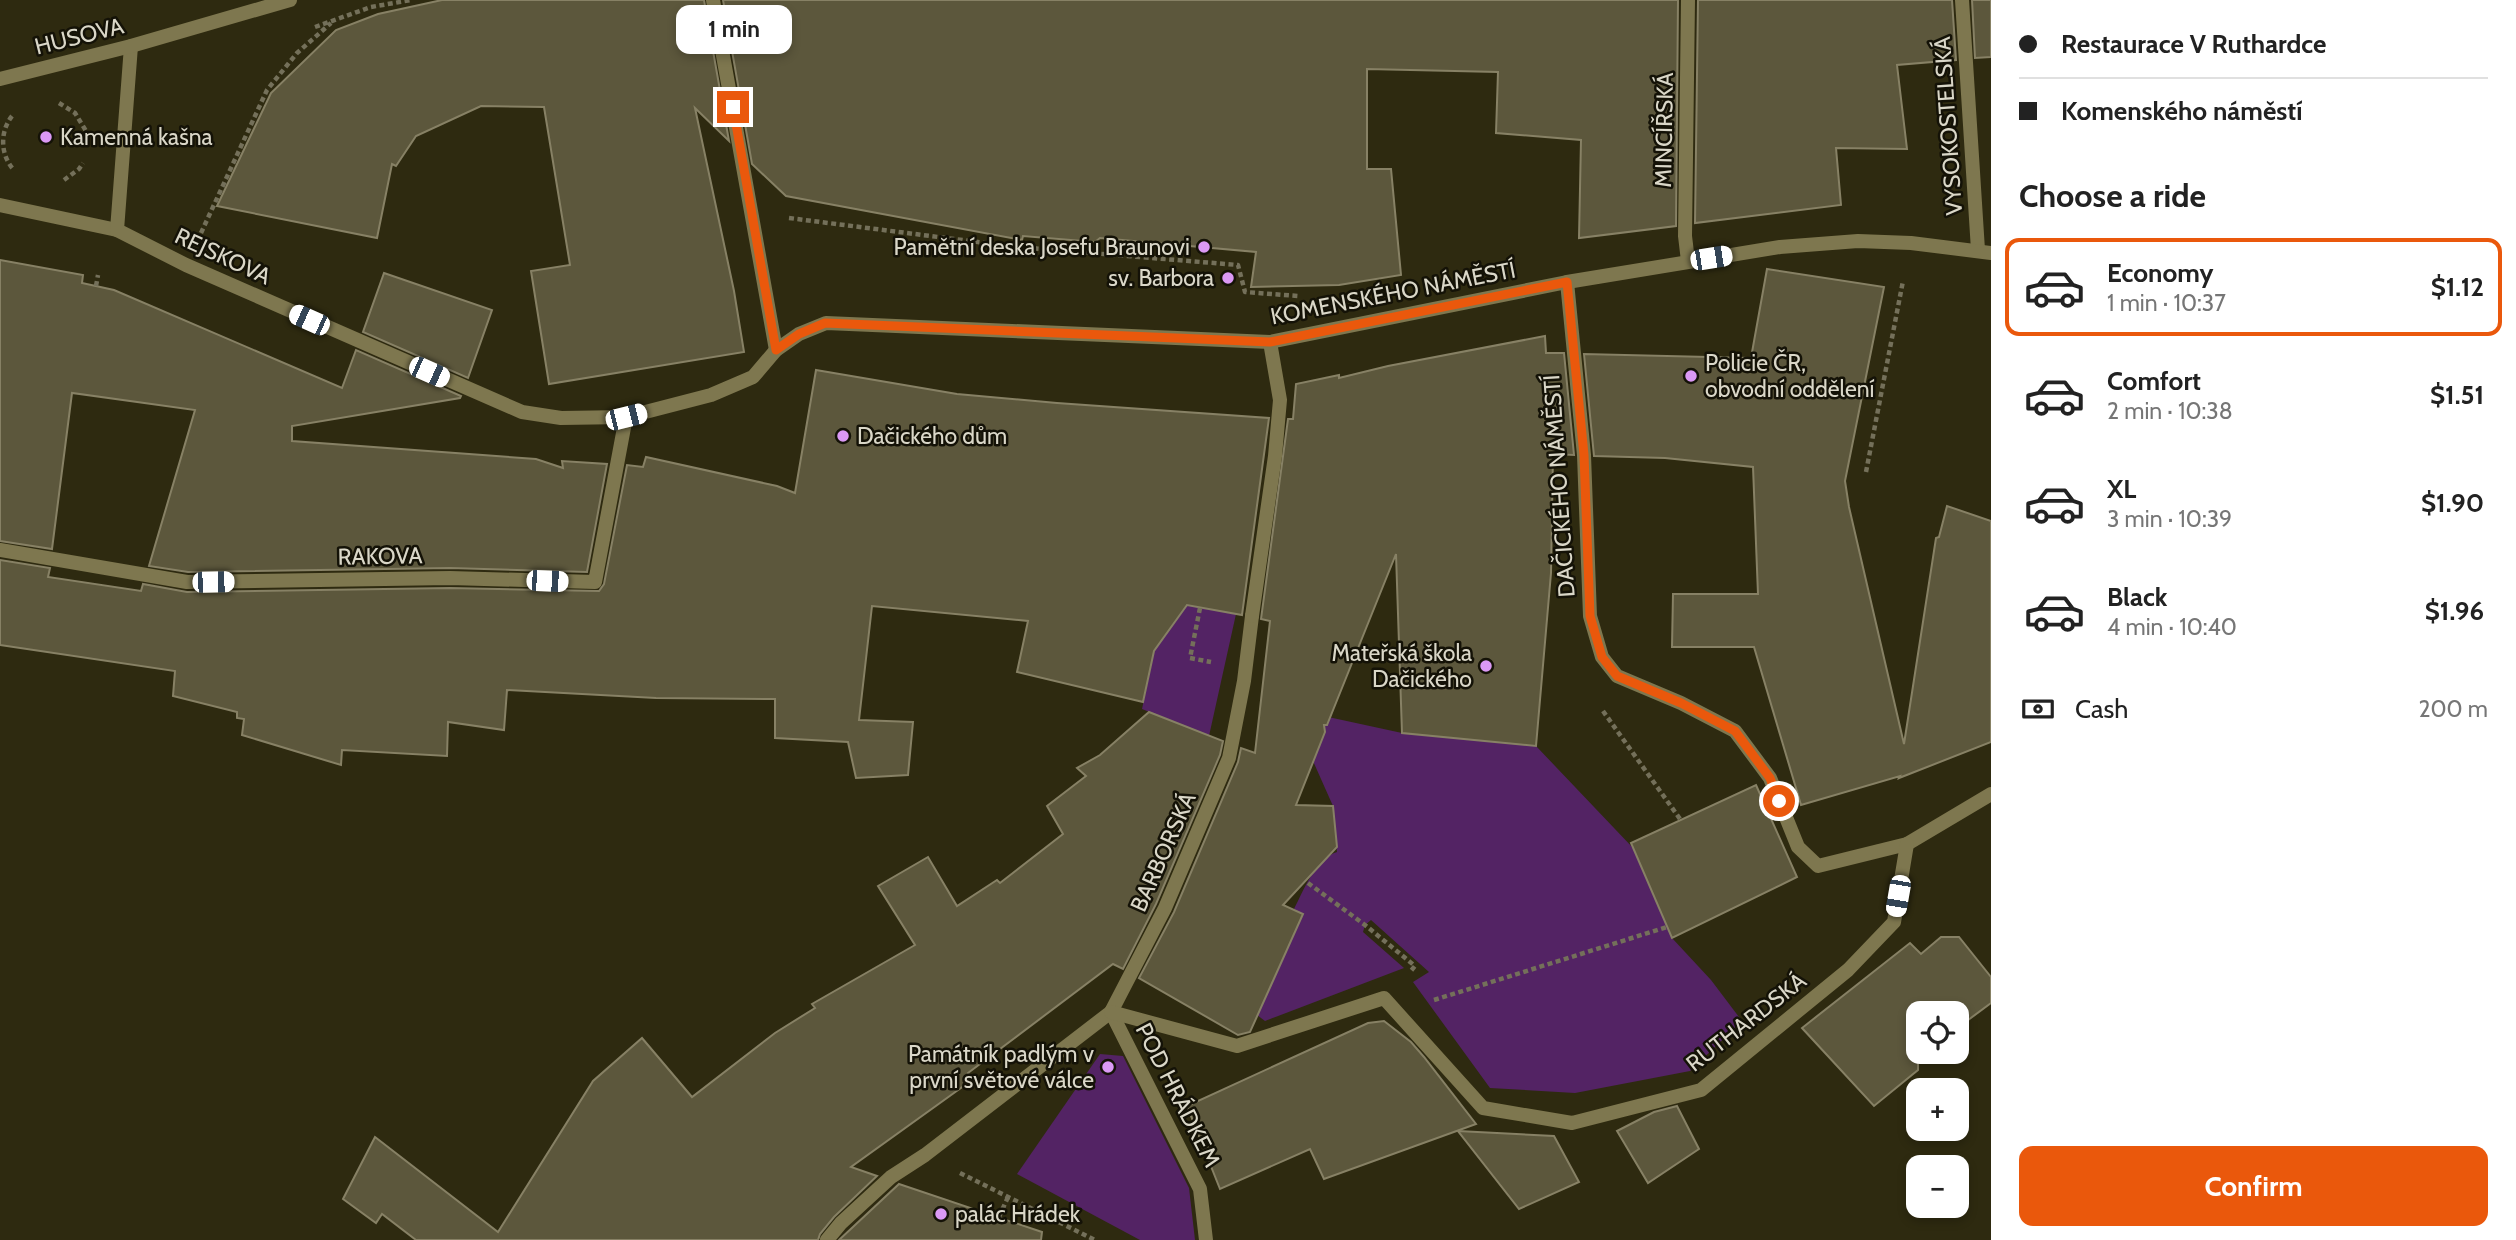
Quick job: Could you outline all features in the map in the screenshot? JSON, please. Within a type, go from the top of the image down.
[{"type":"street","name":"HUSOVA","points":[[0,79],[131,46],[290,0]]},
{"type":"street","points":[[713,0],[776,350]]},
{"type":"street","name":"MINCÍŘSKÁ","points":[[1688,0],[1685,236],[1688,261]]},
{"type":"street","name":"VYSOKOSTELSKÁ","points":[[1962,0],[1984,252]]},
{"type":"street","points":[[117,230],[131,46]]},
{"type":"street","name":"REJSKOVA","points":[[0,205],[117,230],[186,265],[522,412],[561,418],[626,417],[711,395],[753,377],[776,350]]},
{"type":"street","name":"KOMENSKÉHO NÁMĚSTÍ","points":[[776,350],[799,334],[825,323],[1270,342],[1567,282],[1793,246],[1858,241],[1911,243],[1984,252]]},
{"type":"street","name":"DAČICKÉHO NÁMĚSTÍ","points":[[1567,282],[1584,455],[1590,616],[1602,657],[1617,676]]},
{"type":"street","name":"BARBORSKÁ","points":[[827,1240],[841,1223],[891,1177],[925,1155],[1111,1012],[1165,908],[1229,758],[1244,681],[1275,456],[1280,400],[1270,342]]},
{"type":"street","name":"RAKOVA","points":[[0,550],[187,582],[450,578],[595,582],[626,417]]},
{"type":"street","points":[[1617,676],[1681,703],[1735,731],[1770,778],[1798,847],[1818,866],[1907,844],[1991,794]]},
{"type":"street","name":"RUTHARDSKÁ","points":[[1111,1012],[1237,1046],[1384,998],[1483,1108],[1572,1123],[1700,1090],[1848,970],[1894,922],[1907,844]]},
{"type":"street","name":"POD HRÁDKEM","points":[[1111,1012],[1200,1189],[1206,1240]]},
{"type":"path","points":[[186,265],[267,90],[297,53],[331,22]]},
{"type":"path","points":[[55,102],[62,103],[75,113],[85,127],[88,141]]},
{"type":"path","points":[[15,113],[6,123],[2,146],[8,163],[18,175]]},
{"type":"path","points":[[58,182],[66,180],[79,169],[86,157]]},
{"type":"path","name":"KOMENSKÉHO NÁMĚSTÍ","points":[[752,213],[1017,247],[1238,265],[1245,292],[1305,296]]},
{"type":"path","points":[[1866,472],[1911,243]]},
{"type":"path","points":[[96,286],[98,275]]},
{"type":"path","points":[[1200,608],[1191,659],[1212,662]]},
{"type":"path","points":[[1617,676],[1598,704],[1680,819]]},
{"type":"path","points":[[1308,883],[1415,966],[1408,975]]},
{"type":"path","points":[[1427,1002],[1667,927]]},
{"type":"path","points":[[925,1155],[1095,1240]]},
{"type":"path","points":[[999,1217],[1008,1197]]},
{"type":"shaded area","points":[[1161,600],[1181,613],[1187,605],[1236,614],[1209,736],[1142,709],[1154,653]]},
{"type":"shaded area","points":[[1319,715],[1402,733],[1536,746],[1634,849],[1672,938],[1711,980],[1742,1021],[1690,1071],[1575,1093],[1490,1088],[1413,982],[1429,972],[1371,920],[1365,925],[1363,932],[1404,968],[1265,1021],[1257,1015],[1303,915],[1294,909],[1316,868],[1337,852],[1333,806],[1313,761]]},
{"type":"shaded area","points":[[1100,1054],[1123,1056],[1189,1188],[1195,1240],[1140,1240],[1017,1174]]},
{"type":"building","points":[[442,0],[704,0],[729,141],[695,108],[734,291],[744,352],[549,384],[531,271],[570,265],[544,107],[481,106],[416,136],[396,166],[392,164],[377,238],[217,206],[271,93],[336,30],[378,14]]},
{"type":"building","points":[[723,0],[1678,0],[1676,226],[1579,238],[1581,140],[1496,133],[1498,72],[1367,69],[1367,169],[1391,169],[1401,275],[1339,285],[1251,287],[1256,252],[1100,238],[1095,242],[1023,236],[1022,240],[786,196],[752,164]]},
{"type":"building","points":[[1698,0],[1952,0],[1956,60],[1897,65],[1907,149],[1836,148],[1841,205],[1695,223]]},
{"type":"building","points":[[1972,0],[1991,0],[1991,57],[1975,58]]},
{"type":"building","points":[[0,260],[83,275],[82,283],[114,290],[342,388],[356,350],[461,396],[292,426],[292,441],[536,459],[563,468],[562,461],[607,464],[587,572],[450,568],[188,572],[149,566],[195,410],[72,393],[52,549],[0,541]]},
{"type":"building","points":[[1767,269],[1884,287],[1845,481],[1904,744],[1936,538],[1939,537],[1947,506],[1991,521],[1991,742],[1899,778],[1900,776],[1801,805],[1754,647],[1672,647],[1673,594],[1758,594],[1753,467],[1665,458],[1594,456],[1584,354],[1751,358]]},
{"type":"building","points":[[384,273],[492,310],[468,378],[363,332]]},
{"type":"building","points":[[1545,336],[1546,353],[1564,353],[1574,455],[1553,454],[1551,573],[1536,746],[1402,733],[1396,554],[1327,725],[1324,725],[1325,732],[1296,805],[1333,806],[1337,847],[1283,905],[1303,914],[1250,1032],[1238,1035],[1139,978],[1174,912],[1238,762],[1241,748],[1255,753],[1270,621],[1261,619],[1288,419],[1293,419],[1296,384],[1339,375],[1339,378]]},
{"type":"building","points":[[816,370],[957,394],[1269,418],[1242,615],[1187,605],[1154,651],[1143,702],[1017,672],[1028,621],[872,606],[859,720],[913,722],[908,775],[856,778],[848,742],[775,738],[775,699],[656,698],[507,690],[504,730],[448,722],[447,756],[342,750],[341,765],[242,735],[244,719],[237,718],[237,712],[173,696],[175,671],[0,645],[0,560],[50,568],[48,577],[141,591],[143,584],[187,592],[450,588],[599,591],[604,584],[627,465],[643,467],[646,457],[777,486],[795,493]]},
{"type":"building","points":[[1149,712],[1223,741],[1220,755],[1156,904],[1123,969],[1113,964],[968,1073],[972,1080],[851,1167],[877,1176],[834,1217],[818,1240],[416,1240],[382,1214],[376,1223],[343,1199],[375,1137],[498,1232],[593,1081],[642,1038],[692,1097],[775,1033],[815,1008],[812,1004],[915,945],[878,886],[928,857],[957,906],[997,880],[1000,883],[1063,834],[1047,806],[1086,776],[1077,768],[1100,755]]},
{"type":"building","points":[[1756,785],[1797,877],[1672,938],[1631,843]]},
{"type":"building","points":[[1941,937],[1959,937],[1991,977],[1991,1003],[1969,1019],[1969,1001],[1906,1001],[1906,1064],[1918,1064],[1918,1070],[1874,1106],[1802,1028],[1910,943],[1921,954]]},
{"type":"building","points":[[1384,1021],[1411,1042],[1476,1124],[1324,1179],[1310,1149],[1220,1189],[1187,1106],[1368,1023]]},
{"type":"building","points":[[1677,1106],[1699,1149],[1648,1183],[1617,1131],[1654,1112]]},
{"type":"building","points":[[1458,1131],[1554,1136],[1579,1182],[1519,1209]]},
{"type":"building","name":"palác Hrádek","points":[[899,1184],[1042,1232],[1041,1240],[839,1240]]},
{"type":"place","name":"Kamenná kašna","points":[[46,137]]},
{"type":"place","name":"Pamětní deska Josefu Braunovi","points":[[1204,247]]},
{"type":"place","name":"sv. Barbora","points":[[1228,278]]},
{"type":"place","name":"Policie ČR, obvodní oddělení","points":[[1691,376]]},
{"type":"place","name":"Dačického dům","points":[[843,436]]},
{"type":"place","name":"Mateřská škola Dačického","points":[[1486,666]]},
{"type":"place","name":"Památník padlým v první světové válce","points":[[1108,1067]]},
{"type":"place","name":"palác Hrádek","points":[[941,1214]]},
{"type":"route","points":[[733,107],[776,350],[799,334],[825,323],[1270,342],[1567,282],[1584,455],[1590,616],[1602,657],[1617,676],[1681,703],[1735,731],[1770,778],[1779,801]]}]
